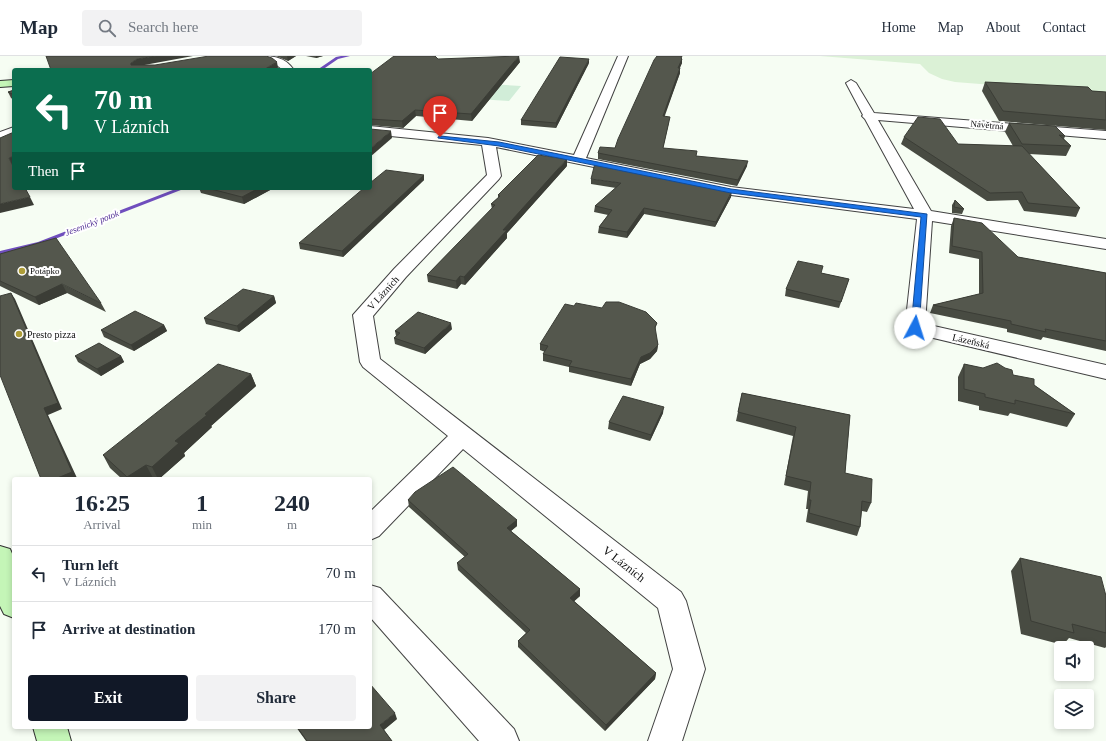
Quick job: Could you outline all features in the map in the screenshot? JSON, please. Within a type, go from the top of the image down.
[{"type":"main road","points":[[0,84],[12,83]]},
{"type":"main road","points":[[0,557],[12,598]]},
{"type":"main road","points":[[51,729],[54,741]]},
{"type":"street","points":[[579,159],[623,56]]},
{"type":"street","points":[[270,57],[288,68]]},
{"type":"street","points":[[851,83],[868,116],[925,215]]},
{"type":"street","name":"Návětrná","points":[[868,116],[1106,135]]},
{"type":"street","points":[[372,130],[488,142],[579,159],[731,191],[925,215],[1106,244]]},
{"type":"street","points":[[0,137],[12,132]]},
{"type":"street","name":"V Lázních","points":[[488,142],[494,176],[363,315],[370,362],[671,601],[689,668],[665,741]]},
{"type":"street","name":"Lázeňská","points":[[925,215],[915,328],[1106,372]]},
{"type":"street","points":[[372,527],[463,436]]},
{"type":"street","points":[[372,599],[502,741]]},
{"type":"green space","points":[[820,56],[1106,56],[1106,94],[955,82],[942,79],[929,73],[920,64]]},
{"type":"green space","points":[[491,84],[521,86],[509,101],[477,99]]},
{"type":"building","points":[[46,56],[156,56],[137,59],[131,63],[131,65],[155,65],[209,56],[266,56],[277,62],[266,68],[50,68]]},
{"type":"building","points":[[394,56],[435,56],[438,59],[519,56],[471,114],[415,110],[402,121],[372,119],[372,72]]},
{"type":"building","points":[[657,56],[682,56],[678,68],[680,68],[663,116],[670,117],[663,148],[697,151],[696,156],[748,161],[738,180],[598,153],[600,147],[615,148]]},
{"type":"building","points":[[560,57],[589,59],[556,123],[521,120]]},
{"type":"building","points":[[985,82],[1088,87],[1092,91],[1106,92],[1106,120],[1003,111]]},
{"type":"building","points":[[918,117],[940,119],[958,144],[1022,146],[1080,208],[1028,203],[1022,192],[990,193],[904,137]]},
{"type":"building","points":[[1009,123],[1055,126],[1065,136],[1059,135],[1071,146],[1022,144]]},
{"type":"building","points":[[372,129],[391,131],[372,147]]},
{"type":"building","points":[[12,133],[12,157],[9,158],[12,164],[12,190],[26,190],[30,197],[0,204],[0,138]]},
{"type":"building","points":[[538,155],[567,159],[503,230],[507,230],[464,277],[460,276],[456,281],[427,275],[495,205],[491,204],[500,196],[498,195]]},
{"type":"building","points":[[595,163],[732,191],[716,222],[644,208],[627,232],[599,227],[612,210],[595,206],[621,183],[591,179]]},
{"type":"building","points":[[386,170],[424,175],[342,251],[299,243],[362,190],[372,190],[372,181]]},
{"type":"building","points":[[215,190],[255,190],[242,197]]},
{"type":"building","points":[[955,200],[964,209],[954,207]]},
{"type":"building","points":[[954,218],[982,223],[1018,257],[1106,273],[1106,341],[1045,329],[1046,332],[1011,324],[1011,321],[933,305],[983,293],[982,252],[952,246]]},
{"type":"building","points":[[56,238],[101,303],[62,284],[35,297],[0,281],[0,254]]},
{"type":"building","points":[[798,261],[823,266],[821,273],[849,279],[841,302],[786,289]]},
{"type":"building","points":[[243,289],[274,296],[237,326],[204,318]]},
{"type":"building","points":[[11,293],[58,403],[44,408],[72,472],[60,477],[40,477],[0,375],[0,296]]},
{"type":"building","points":[[606,302],[619,302],[646,312],[657,323],[655,327],[658,345],[650,353],[641,357],[631,379],[569,366],[572,361],[543,354],[548,346],[540,344],[565,304],[574,306],[576,303],[602,308]]},
{"type":"building","points":[[135,311],[164,325],[131,345],[101,330]]},
{"type":"building","points":[[418,312],[451,323],[424,348],[394,338],[400,333],[395,331]]},
{"type":"building","points":[[99,343],[121,356],[97,369],[75,356]]},
{"type":"building","points":[[997,363],[1012,370],[1013,375],[1034,379],[1034,385],[1075,414],[1015,400],[1015,404],[985,397],[985,394],[964,389],[964,364],[983,368]]},
{"type":"building","points":[[218,364],[251,374],[205,414],[207,415],[175,441],[179,443],[152,467],[146,465],[127,477],[103,455]]},
{"type":"building","points":[[742,393],[850,415],[845,473],[872,479],[871,503],[862,501],[860,527],[809,513],[811,482],[786,476],[796,427],[738,412]]},
{"type":"building","points":[[623,396],[664,407],[651,435],[609,422]]},
{"type":"building","points":[[453,467],[517,520],[507,528],[580,589],[570,598],[656,673],[606,725],[518,641],[530,630],[457,563],[468,554],[408,500],[415,492]]},
{"type":"building","points":[[1020,558],[1101,577],[1106,596],[1106,633],[1072,624],[1074,633],[1031,621]]},
{"type":"building","points":[[372,686],[395,713],[380,725],[392,741],[307,741],[298,729],[372,729]]},
{"type":"waterway","name":"Jesenický potok","points":[[322,68],[337,58],[348,56]]},
{"type":"waterway","name":"Jesenický potok","points":[[0,253],[40,243],[178,190]]},
{"type":"place","name":"Potápko","points":[[22,271]]},
{"type":"place","name":"Presto pizza","points":[[19,334]]},
{"type":"route","points":[[440,137],[499,144],[731,191],[925,215],[915,328]]}]
